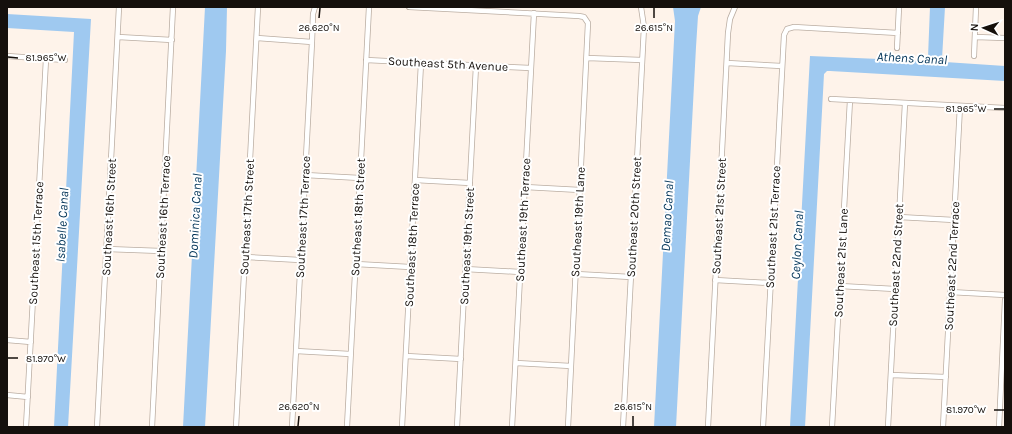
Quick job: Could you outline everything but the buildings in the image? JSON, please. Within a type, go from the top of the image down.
[{"type":"street","name":"Southeast 16th Street","points":[[96,427],[120,7]]},
{"type":"street","name":"Southeast 16th Terrace","points":[[152,427],[174,7]]},
{"type":"street","name":"Southeast 17th Street","points":[[236,427],[258,7]]},
{"type":"street","name":"Southeast 17th Terrace","points":[[292,427],[313,14],[315,7]]},
{"type":"street","name":"Southeast 18th Street","points":[[347,427],[369,7]]},
{"type":"street","points":[[409,7],[451,8],[534,14]]},
{"type":"street","name":"Southeast 20th Street","points":[[623,427],[644,27],[641,7]]},
{"type":"street","name":"Southeast 21st Street","points":[[708,427],[729,24],[735,7]]},
{"type":"street","points":[[897,48],[899,7]]},
{"type":"street","points":[[974,56],[976,7]]},
{"type":"street","name":"Southeast 19th Lane","points":[[534,14],[579,16],[586,19],[589,26],[568,427]]},
{"type":"street","name":"Southeast 19th Terrace","points":[[512,427],[534,14]]},
{"type":"street","name":"Southeast 21st Terrace","points":[[763,427],[784,35],[787,29],[794,27],[898,33]]},
{"type":"street","points":[[118,37],[172,40]]},
{"type":"street","points":[[975,37],[1005,38]]},
{"type":"street","points":[[257,38],[312,42]]},
{"type":"street","points":[[7,56],[65,60]]},
{"type":"street","points":[[587,58],[642,60]]},
{"type":"street","name":"Southeast 15th Terrace","points":[[26,427],[46,59]]},
{"type":"street","name":"Southeast 5th Avenue","points":[[366,60],[531,68]]},
{"type":"street","name":"Southeast 18th Terrace","points":[[402,427],[421,63]]},
{"type":"street","points":[[727,63],[782,66]]},
{"type":"street","name":"Southeast 19th Street","points":[[457,427],[476,66]]},
{"type":"street","points":[[831,99],[1005,108]]},
{"type":"street","name":"Southeast 21st Lane","points":[[832,427],[850,100]]},
{"type":"street","name":"Southeast 22nd Street","points":[[888,427],[905,103]]},
{"type":"street","name":"Southeast 22nd Terrace","points":[[943,427],[960,106]]},
{"type":"street","points":[[305,175],[360,178]]},
{"type":"street","points":[[415,180],[470,183]]},
{"type":"street","points":[[525,187],[580,190]]},
{"type":"street","points":[[899,217],[954,220]]},
{"type":"street","points":[[107,249],[161,251]]},
{"type":"street","points":[[245,257],[300,260]]},
{"type":"street","points":[[356,264],[410,266]]},
{"type":"street","points":[[465,269],[520,272]]},
{"type":"street","points":[[576,274],[631,277]]},
{"type":"street","points":[[715,280],[770,283]]},
{"type":"street","points":[[840,286],[895,289]]},
{"type":"street","points":[[950,292],[1005,295]]},
{"type":"street","points":[[999,427],[1005,300]]},
{"type":"street","points":[[7,340],[31,342]]},
{"type":"street","points":[[296,351],[350,354]]},
{"type":"street","points":[[406,356],[461,359]]},
{"type":"street","points":[[516,363],[571,366]]},
{"type":"street","points":[[891,375],[946,377]]},
{"type":"street","points":[[7,395],[28,397]]},
{"type":"water","name":"Dominica Canal","points":[[205,7],[227,7],[226,51],[205,427],[183,427]]},
{"type":"water","name":"Demao Canal","points":[[673,7],[701,7],[698,16],[696,47],[676,427],[654,427],[675,21]]},
{"type":"water","points":[[930,7],[945,7],[942,59],[945,62],[1005,66],[1005,81],[830,71],[827,71],[824,74],[805,427],[790,427],[810,56],[925,61],[928,57]]},
{"type":"water","points":[[7,14],[91,19],[68,427],[54,427],[74,32],[7,28]]},
{"type":"water label","name":"Athens Canal","points":[[912,58]]},
{"type":"water label","name":"Isabelle Canal","points":[[62,225]]},
{"type":"water label","name":"Ceylon Canal","points":[[797,245]]}]
